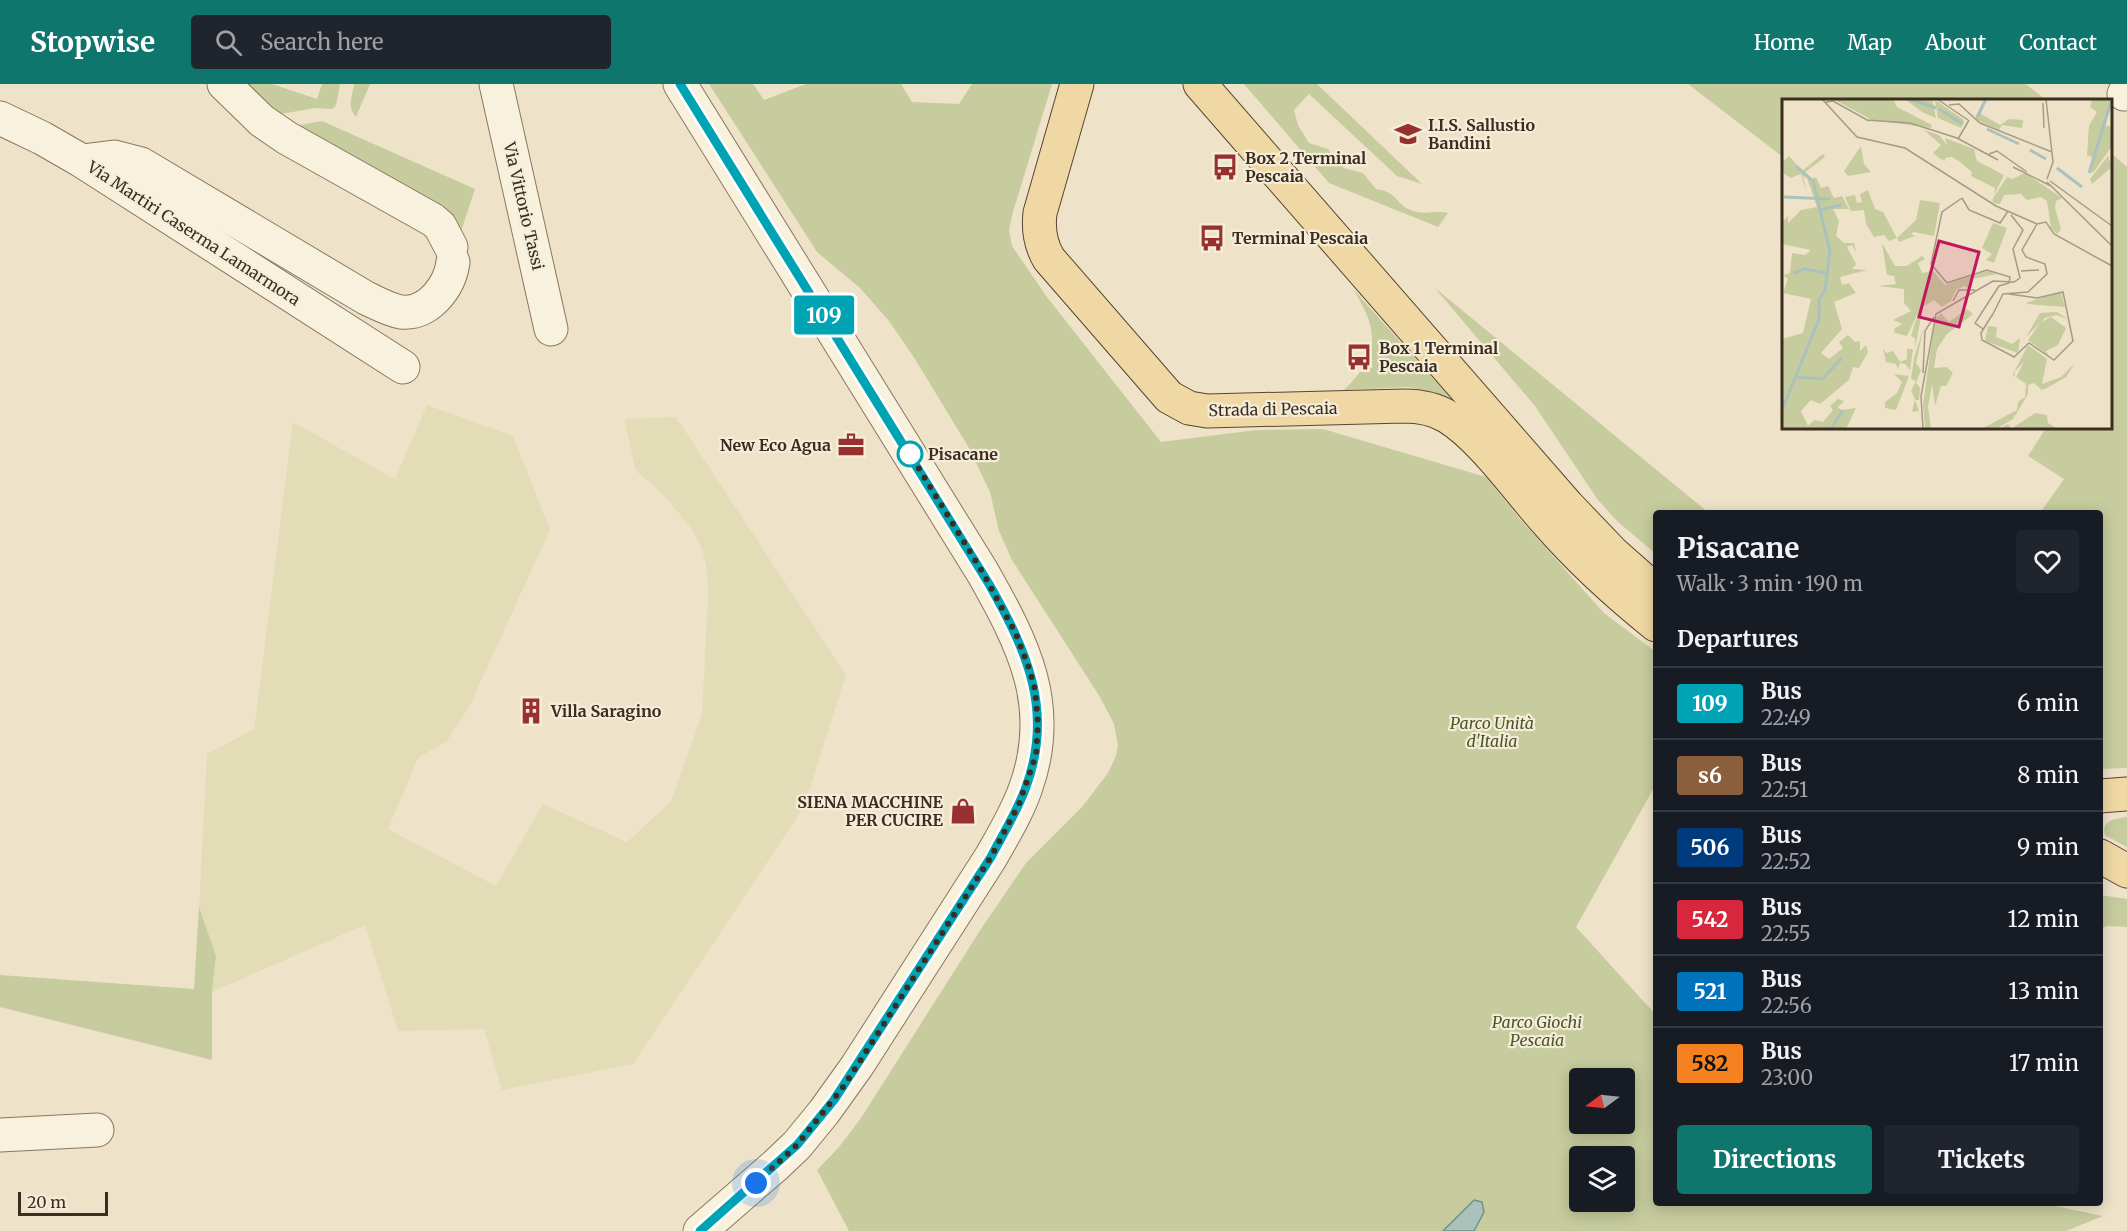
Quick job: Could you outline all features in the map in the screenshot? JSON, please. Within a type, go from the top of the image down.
[{"type":"main road","name":"Strada di Pescaia","points":[[1077,84],[1040,213],[1041,243],[1049,259],[1168,396],[1189,408],[1207,411],[1404,406],[1426,408],[1441,413],[1458,424],[1481,446],[1547,523],[1590,568],[1653,622]]},
{"type":"main road","points":[[1200,84],[1568,506],[1612,552],[1653,588]]},
{"type":"main road","points":[[2103,796],[2127,794]]},
{"type":"main road","points":[[2103,858],[2127,871]]},
{"type":"street","name":"Via Martiri Caserma Lamarmora","points":[[82,161],[114,157],[141,164],[366,298],[400,312],[417,310],[433,300],[449,280],[452,255],[440,226],[287,138],[262,121],[224,84]]},
{"type":"street","name":"Via Vittorio Tassi","points":[[496,84],[551,329]]},
{"type":"street","points":[[680,84],[987,580],[1016,634],[1026,659],[1038,712],[1036,755],[1026,789],[1008,825],[991,857],[844,1086],[797,1145],[700,1231]]},
{"type":"street","points":[[0,118],[82,161]]},
{"type":"street","name":"Via Martiri Caserma Lamarmora","points":[[82,161],[403,367]]},
{"type":"street","points":[[0,1135],[97,1130]]},
{"type":"shaded area","points":[[427,405],[513,436],[550,530],[469,707],[447,741],[418,758],[388,829],[496,886],[543,804],[627,842],[671,801],[702,714],[708,597],[707,570],[702,549],[691,528],[663,494],[636,471],[624,419],[676,417],[846,675],[804,807],[633,1064],[502,1090],[484,1029],[398,1031],[365,925],[212,992],[216,956],[199,907],[207,754],[254,729],[293,422],[395,479]]},
{"type":"green space","points":[[237,84],[272,84],[317,99],[322,84],[340,84],[335,107],[331,109],[315,108],[270,116]]},
{"type":"green space","points":[[354,84],[370,84],[356,117],[351,106]]},
{"type":"green space","points":[[709,84],[753,84],[764,100],[806,84],[901,84],[912,102],[959,104],[972,84],[1052,84],[1013,212],[1009,230],[1012,246],[1047,297],[1161,442],[1256,430],[1323,429],[1486,477],[1520,519],[1604,613],[1653,650],[1653,789],[1576,927],[1653,1012],[1653,1206],[2055,1206],[2103,1216],[2066,1231],[849,1231],[817,1170],[839,1147],[861,1118],[981,929],[1026,863],[1082,807],[1108,773],[1116,756],[1118,745],[1114,724],[1100,697],[1012,560],[999,531],[990,492],[969,448],[889,321],[860,288],[817,252]]},
{"type":"green space","points":[[1244,84],[1317,84],[1422,184],[1397,176],[1309,94],[1294,110],[1298,125],[1309,143],[1328,149],[1333,158],[1344,168],[1363,173],[1376,189],[1389,193],[1407,208],[1417,212],[1448,213],[1438,227],[1329,183]]},
{"type":"green space","points":[[1688,84],[2026,84],[2045,99],[1782,99],[1782,156]]},
{"type":"green space","points":[[322,121],[475,189],[460,234],[284,128]]},
{"type":"green space","points":[[2112,154],[2127,167],[2127,768],[2103,769],[2103,510],[2042,510],[2064,479],[2028,456],[2045,429],[2112,429]]},
{"type":"green space","points":[[1352,288],[1466,415],[1424,390],[1407,387],[1344,390],[1365,365],[1372,341],[1367,316]]},
{"type":"green space","points":[[1435,288],[1705,510],[1653,510],[1653,551],[1617,521],[1598,500],[1535,406]]},
{"type":"green space","points":[[2127,817],[2127,847],[2105,835],[2104,830],[2110,821]]},
{"type":"green space","points":[[2103,895],[2127,899],[2127,927],[2103,927]]},
{"type":"green space","points":[[199,907],[216,956],[212,992],[212,1060],[0,1007],[0,975],[194,989]]},
{"type":"water","points":[[1474,1200],[1482,1202],[1484,1212],[1474,1231],[1443,1231]]},
{"type":"bus line","name":"109","points":[[680,84],[989,584],[1016,634],[1026,659],[1038,712],[1036,755],[1019,804],[991,857],[844,1086],[797,1145],[700,1231]]},
{"type":"place","name":"I.I.S. Sallustio Bandini","points":[[1408,134]]},
{"type":"place","name":"Box 2 Terminal Pescaia","points":[[1225,167]]},
{"type":"place","name":"Terminal Pescaia","points":[[1212,238]]},
{"type":"place","name":"Box 1 Terminal Pescaia","points":[[1359,357]]},
{"type":"place","name":"New Eco Agua","points":[[851,445]]},
{"type":"place","name":"Pisacane","points":[[910,454]]},
{"type":"place","name":"Villa Saragino","points":[[531,711]]},
{"type":"place","name":"SIENA MACCHINE PER CUCIRE","points":[[963,811]]},
{"type":"route","points":[[756,1183],[797,1145],[844,1086],[991,857],[1026,789],[1036,755],[1038,712],[1035,690],[1016,634],[983,573],[910,454]]},
{"type":"park label","name":"Parco Unità d'Italia","points":[[1492,732]]},
{"type":"park label","name":"Parco Giochi Pescaia","points":[[1537,1031]]}]
